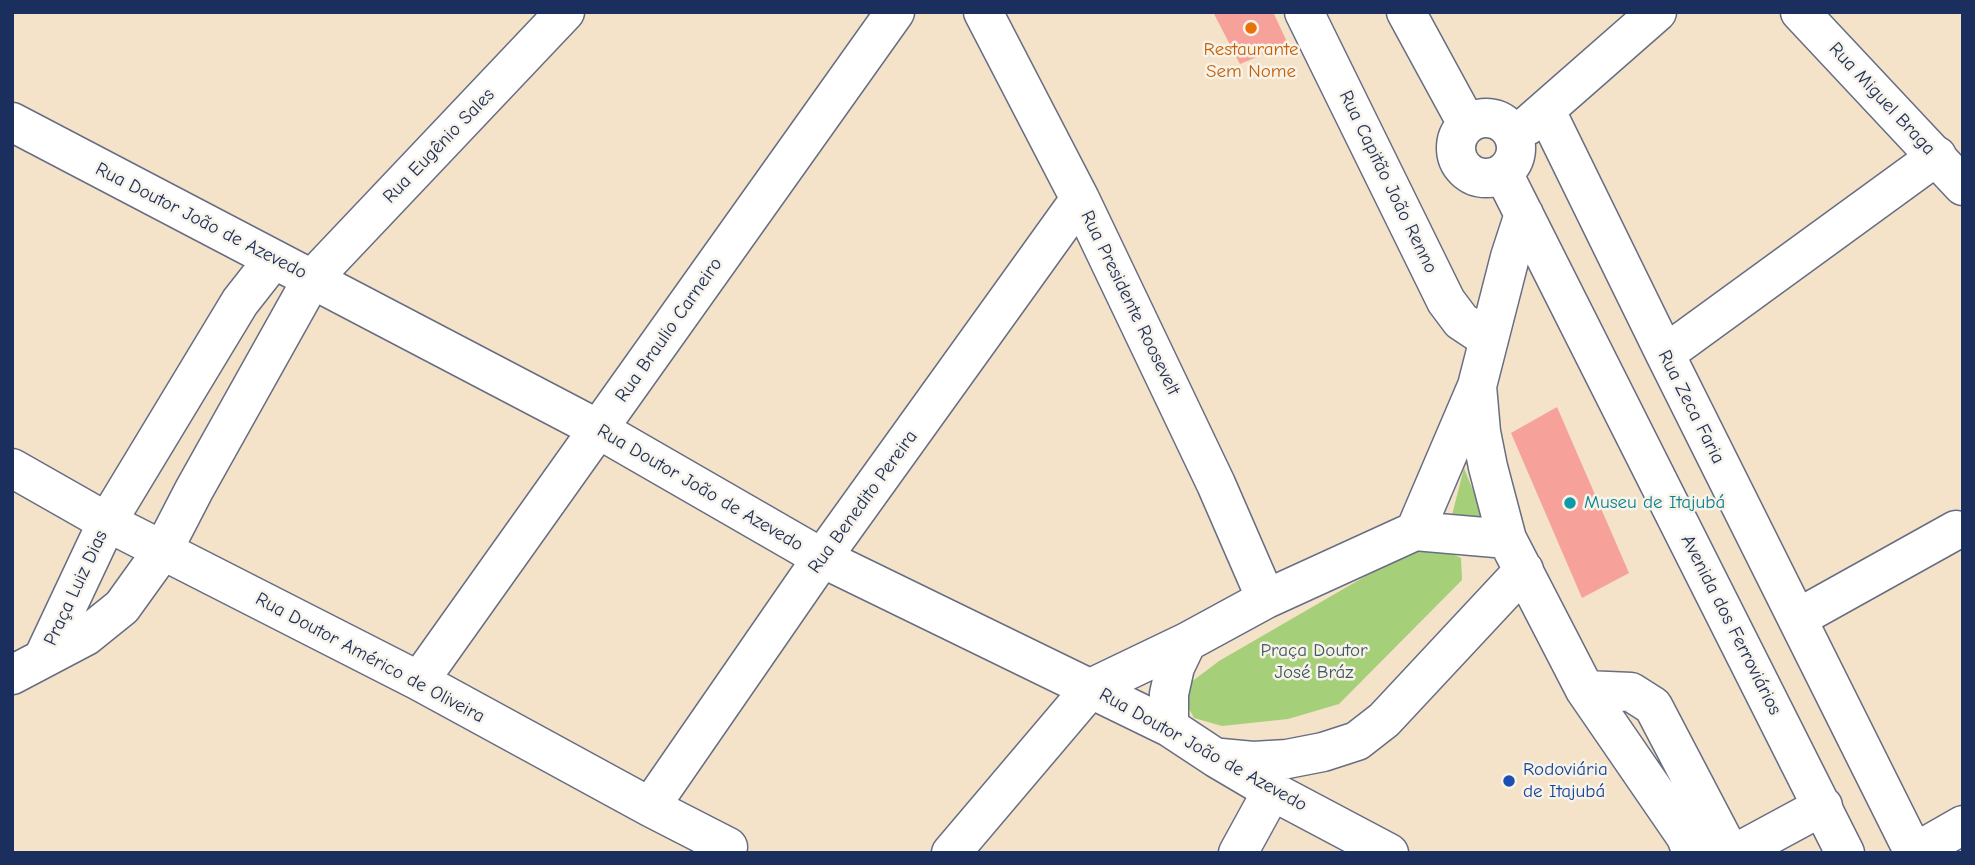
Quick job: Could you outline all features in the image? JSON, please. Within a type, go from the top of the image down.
[{"type":"street","name":"Rua Eugênio Sales","points":[[312,279],[565,12]]},
{"type":"street","name":"Rua Braulio Carneiro","points":[[419,681],[895,12]]},
{"type":"street","name":"Rua Presidente Roosevelt","points":[[983,12],[1080,199],[1216,484],[1266,599]]},
{"type":"street","name":"Rua Capitão João Renno","points":[[1304,12],[1446,301],[1461,320],[1488,339]]},
{"type":"street","points":[[1406,12],[1467,124]]},
{"type":"street","points":[[1514,137],[1657,12]]},
{"type":"street","name":"Rua Miguel Braga","points":[[1800,12],[1963,186]]},
{"type":"street","name":"Rua Zeca Faria","points":[[1546,111],[1914,853]]},
{"type":"street","points":[[1494,119],[1502,123],[1514,137],[1515,157],[1511,166],[1494,177],[1474,176],[1465,170],[1459,161],[1456,141],[1467,124],[1475,120],[1494,119]]},
{"type":"street","name":"Rua Doutor João de Azevedo","points":[[12,122],[598,429],[822,558],[1169,727],[1272,791],[1389,853]]},
{"type":"street","points":[[1665,354],[1937,156]]},
{"type":"street","name":"Avenida dos Ferroviários","points":[[1503,173],[1823,806],[1836,849]]},
{"type":"street","name":"Rua Benedito Pereira","points":[[650,807],[822,558],[1080,199]]},
{"type":"street","points":[[1415,531],[1477,386],[1524,214]]},
{"type":"street","name":"Praça Luiz Dias","points":[[28,667],[107,522],[240,302],[273,260]]},
{"type":"street","name":"Praça Luiz Dias","points":[[28,667],[86,636],[122,607],[163,550],[312,279]]},
{"type":"street","points":[[1477,386],[1481,432],[1488,467],[1516,555],[1586,691],[1686,837],[1692,853]]},
{"type":"street","name":"Rua Doutor Américo de Oliveira","points":[[12,468],[107,522],[419,681],[728,847]]},
{"type":"street","points":[[1798,618],[1956,530]]},
{"type":"street","points":[[951,853],[1091,688],[1187,642],[1266,599],[1415,531],[1516,555]]},
{"type":"street","points":[[1216,758],[1253,761],[1287,759],[1323,752],[1357,741],[1394,710],[1516,555]]},
{"type":"street","points":[[1169,727],[1169,694],[1175,667],[1187,642]]},
{"type":"street","points":[[1586,691],[1631,692],[1653,706],[1730,853]]},
{"type":"street","points":[[1237,853],[1272,791]]},
{"type":"street","points":[[1735,853],[1823,806]]},
{"type":"street","points":[[1914,853],[1963,825]]},
{"type":"green space","points":[[1464,468],[1488,528],[1450,523]]},
{"type":"green space","name":"Praça Doutor José Bráz","points":[[1439,548],[1461,558],[1462,580],[1339,704],[1288,719],[1222,726],[1194,718],[1186,703],[1190,683],[1219,661],[1409,551]]},
{"type":"building","name":"Restaurante Sem Nome","points":[[1213,12],[1273,12],[1288,44],[1240,64]]},
{"type":"building","name":"Museu de Itajubá","points":[[1557,407],[1629,573],[1582,598],[1511,433]]},
{"type":"place","name":"Restaurante Sem Nome","points":[[1251,28]]},
{"type":"place","name":"Museu de Itajubá","points":[[1570,503]]},
{"type":"place","name":"Rodoviária de Itajubá","points":[[1509,781]]}]
